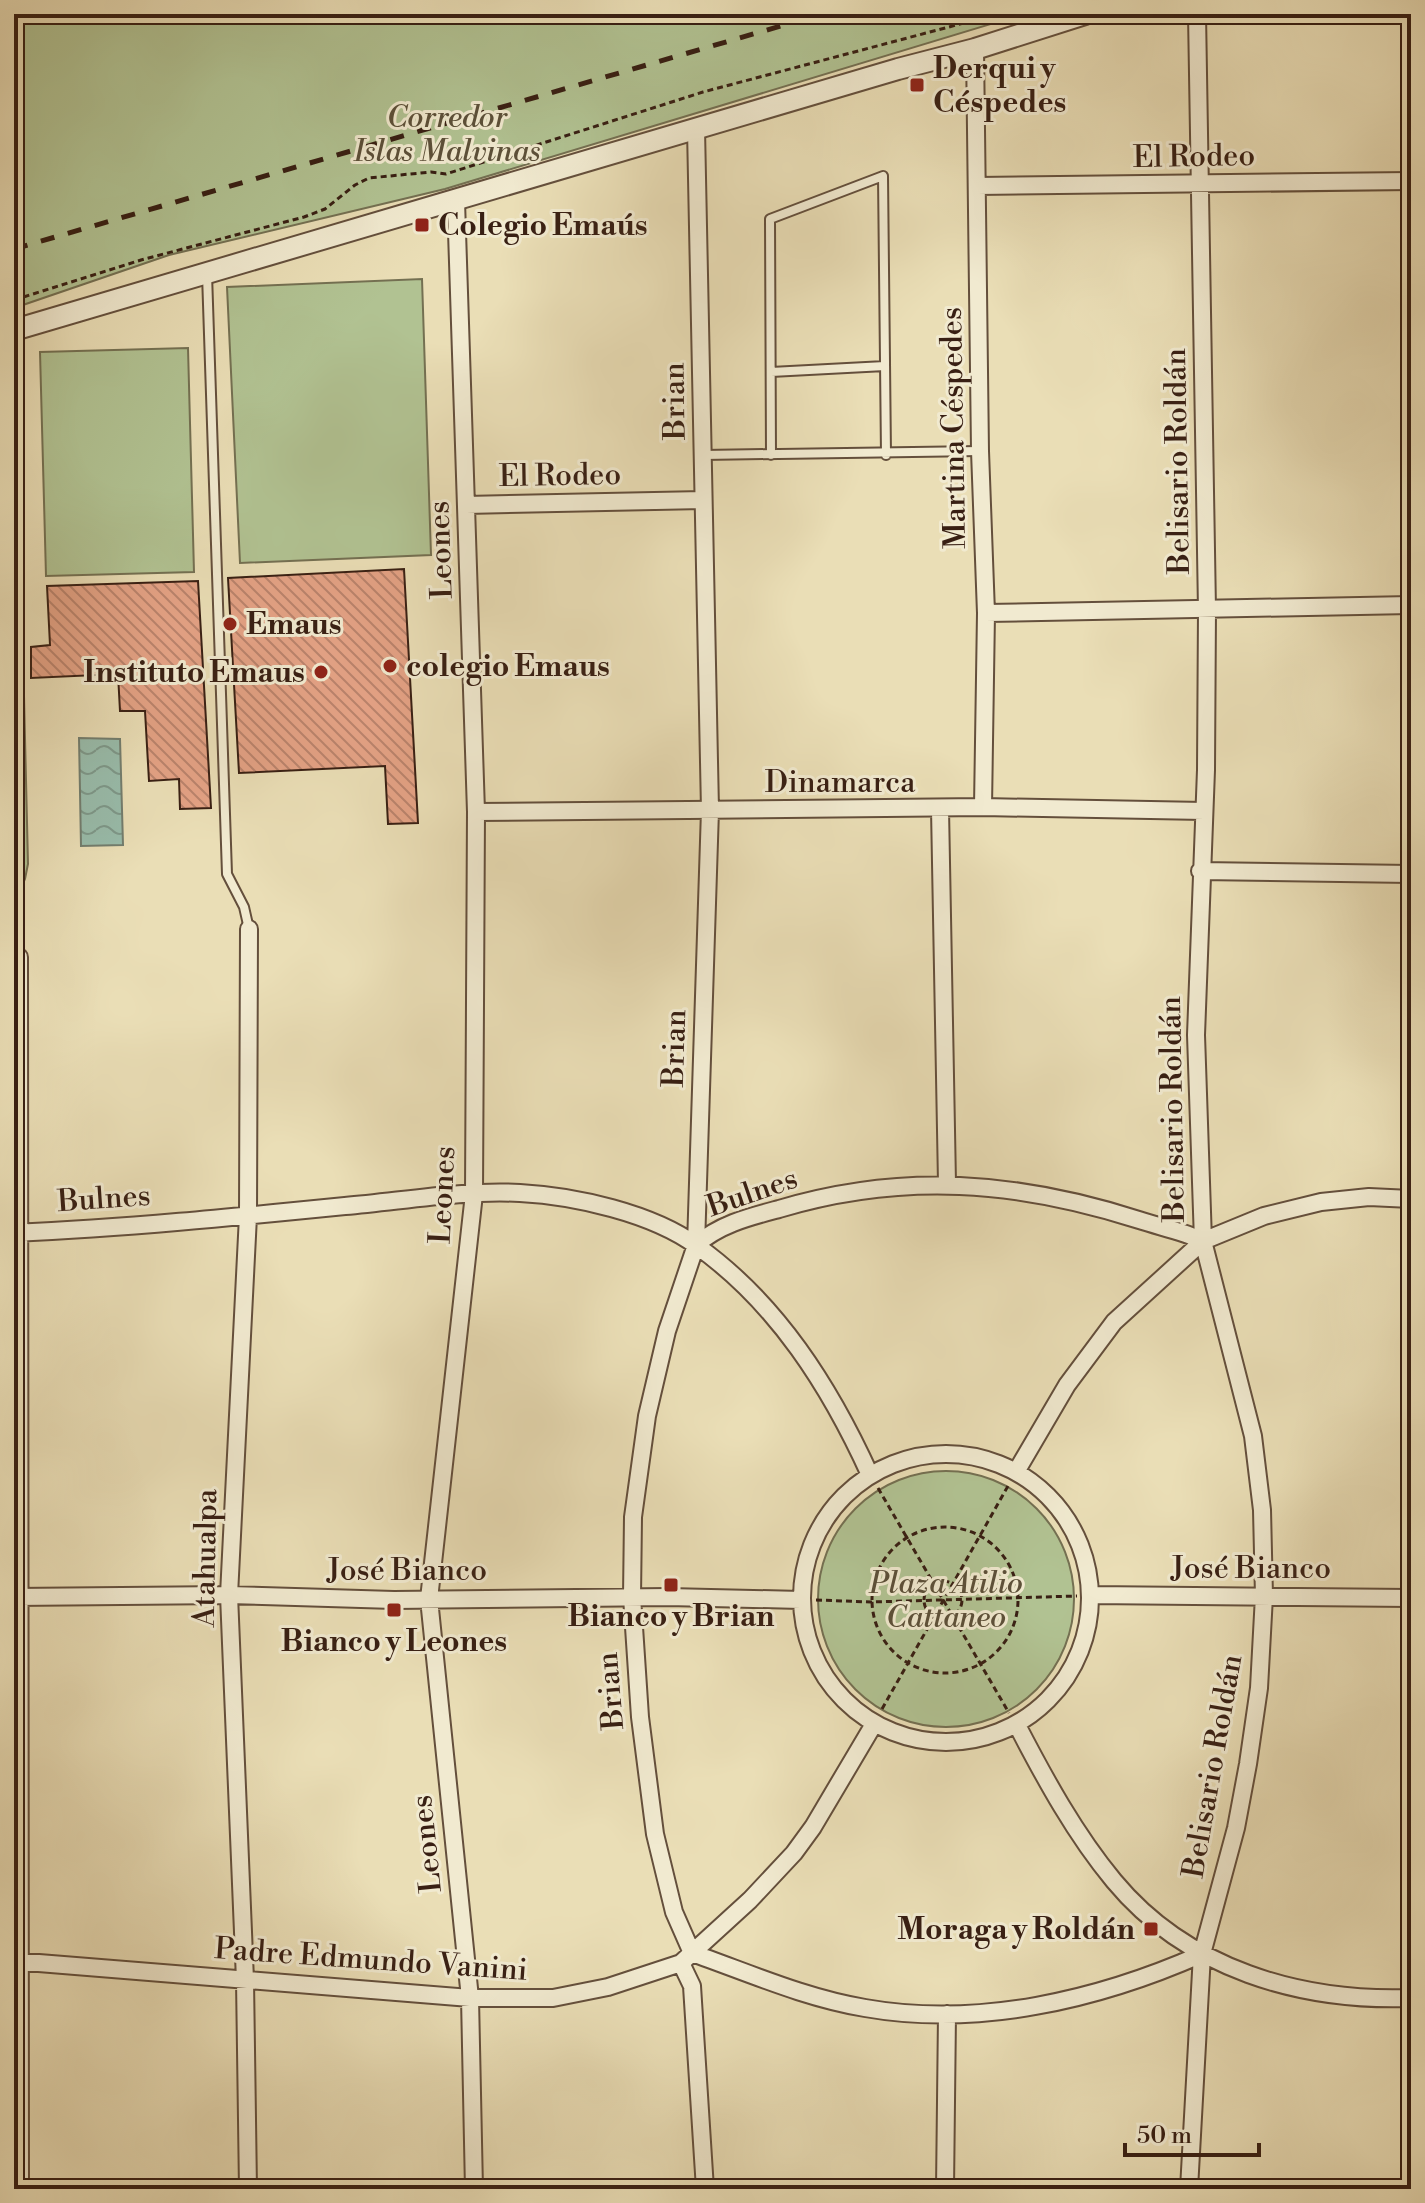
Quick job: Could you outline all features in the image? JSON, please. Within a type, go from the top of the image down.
[{"type":"street","points":[[14,330],[898,69],[975,49],[1085,14]]},
{"type":"street","name":"Belisario Roldán","points":[[1189,2189],[1202,1954],[1236,1828],[1248,1764],[1259,1688],[1264,1596],[1262,1510],[1253,1436],[1203,1241],[1196,1035],[1207,610],[1197,14]]},
{"type":"street","name":"Martina Céspedes","points":[[975,49],[980,451],[986,613],[983,807]]},
{"type":"street","name":"Brian","points":[[696,129],[710,810],[696,1245],[667,1331],[647,1416],[633,1517],[632,1597],[640,1717],[655,1834],[692,1986],[705,2189]]},
{"type":"street","name":"El Rodeo","points":[[977,186],[1411,181]]},
{"type":"street","name":"Leones","points":[[456,201],[476,812],[474,1194],[429,1599],[470,1998],[474,2189]]},
{"type":"street","name":"El Rodeo","points":[[466,505],[703,500]]},
{"type":"street","points":[[986,613],[1411,605]]},
{"type":"street","name":"Dinamarca","points":[[476,812],[983,807],[1204,811]]},
{"type":"street","points":[[940,809],[947,1183]]},
{"type":"street","points":[[1200,871],[1411,874]]},
{"type":"street","name":"Atahualpa","points":[[248,2189],[245,1980],[229,1595],[248,1216],[249,929]]},
{"type":"street","points":[[19,957],[16,1961],[20,2189]]},
{"type":"street","name":"Bulnes","points":[[17,1233],[248,1216],[474,1194],[519,1193],[596,1204],[633,1215],[696,1245],[721,1228],[815,1199],[877,1188],[947,1183],[1056,1197],[1203,1241]]},
{"type":"street","points":[[1016,1472],[1067,1385],[1114,1322],[1203,1241],[1264,1216],[1321,1202],[1369,1197],[1411,1199]]},
{"type":"street","points":[[696,1245],[768,1309],[793,1340],[843,1419],[870,1475]]},
{"type":"street","points":[[943,1454],[981,1458],[1016,1472],[1047,1494],[1070,1524],[1085,1558],[1091,1595],[1087,1634],[1072,1671],[1048,1702],[1017,1725],[969,1742],[919,1741],[874,1724],[836,1692],[811,1651],[801,1600],[804,1566],[818,1530],[840,1499],[870,1475],[905,1459],[943,1454]]},
{"type":"street","name":"José Bianco","points":[[17,1597],[229,1595],[801,1600]]},
{"type":"street","name":"José Bianco","points":[[1091,1595],[1411,1598]]},
{"type":"street","points":[[687,1958],[750,1900],[794,1853],[835,1793],[874,1724]]},
{"type":"street","points":[[1017,1725],[1083,1839],[1116,1883],[1157,1922],[1202,1954],[1267,1980],[1305,1991],[1346,1998],[1411,1998]]},
{"type":"street","points":[[687,1958],[778,1986],[866,2008],[947,2014],[1014,2011],[1140,1979],[1202,1954]]},
{"type":"street","name":"Padre Edmundo Vanini","points":[[16,1961],[470,1998],[515,1999],[568,1996],[608,1987],[687,1958]]},
{"type":"street","points":[[945,2189],[947,2014]]},
{"type":"lane","points":[[771,455],[770,219],[883,176],[886,455]]},
{"type":"lane","points":[[207,273],[227,874],[244,907],[249,929]]},
{"type":"lane","points":[[771,372],[885,366]]},
{"type":"lane","points":[[703,455],[886,455],[980,451]]},
{"type":"path","points":[[14,300],[141,260],[304,217],[325,209],[369,178],[431,172],[446,174],[703,92],[998,14]]},
{"type":"path","points":[[874,1724],[1016,1472]]},
{"type":"path","points":[[870,1475],[1017,1725]]},
{"type":"path","points":[[940,1527],[958,1528],[979,1537],[992,1544],[1014,1578],[1018,1597],[1016,1617],[1009,1636],[997,1652],[981,1664],[963,1671],[944,1673],[907,1663],[881,1637],[874,1620],[871,1602],[873,1583],[880,1565],[907,1538],[940,1527]]},
{"type":"path","points":[[943,1580],[953,1583],[963,1599],[960,1610],[953,1617],[933,1617],[924,1601],[927,1590],[933,1583],[943,1580]]},
{"type":"path","points":[[801,1600],[871,1602],[1091,1595]]},
{"type":"green space","name":"Corredor Islas Malvinas","points":[[14,14],[1024,14],[445,189],[169,255],[14,308]]},
{"type":"green space","points":[[422,279],[431,555],[240,563],[227,287]]},
{"type":"green space","points":[[188,348],[194,572],[46,576],[40,352]]},
{"type":"green space","points":[[14,627],[23,654],[28,864],[14,903]]},
{"type":"green space","name":"Plaza Atilio Cattaneo","points":[[933,1471],[959,1471],[995,1480],[1037,1508],[1065,1550],[1072,1574],[1072,1624],[1065,1648],[1037,1690],[995,1718],[959,1727],[933,1727],[885,1712],[864,1698],[847,1681],[833,1660],[823,1636],[818,1612],[818,1586],[833,1538],[847,1517],[864,1500],[885,1486],[909,1476]]},
{"type":"water","points":[[79,738],[120,739],[123,845],[81,846]]},
{"type":"building","name":"Instituto Emaus","points":[[404,569],[418,823],[388,824],[385,766],[239,773],[228,578]]},
{"type":"building","points":[[198,581],[211,808],[180,809],[179,779],[149,781],[145,711],[120,711],[118,674],[31,678],[31,647],[50,645],[47,586]]},
{"type":"railway","points":[[14,249],[822,14]]},
{"type":"place","name":"Derqui y Céspedes","points":[[917,85]]},
{"type":"place","name":"Colegio Emaús","points":[[422,225]]},
{"type":"place","name":"Emaus","points":[[230,624]]},
{"type":"place","name":"colegio Emaus","points":[[390,666]]},
{"type":"place","name":"Instituto Emaus","points":[[321,672]]},
{"type":"place","name":"Bianco y Brian","points":[[671,1585]]},
{"type":"place","name":"Bianco y Leones","points":[[394,1610]]},
{"type":"place","name":"Moraga y Roldán","points":[[1151,1929]]}]
